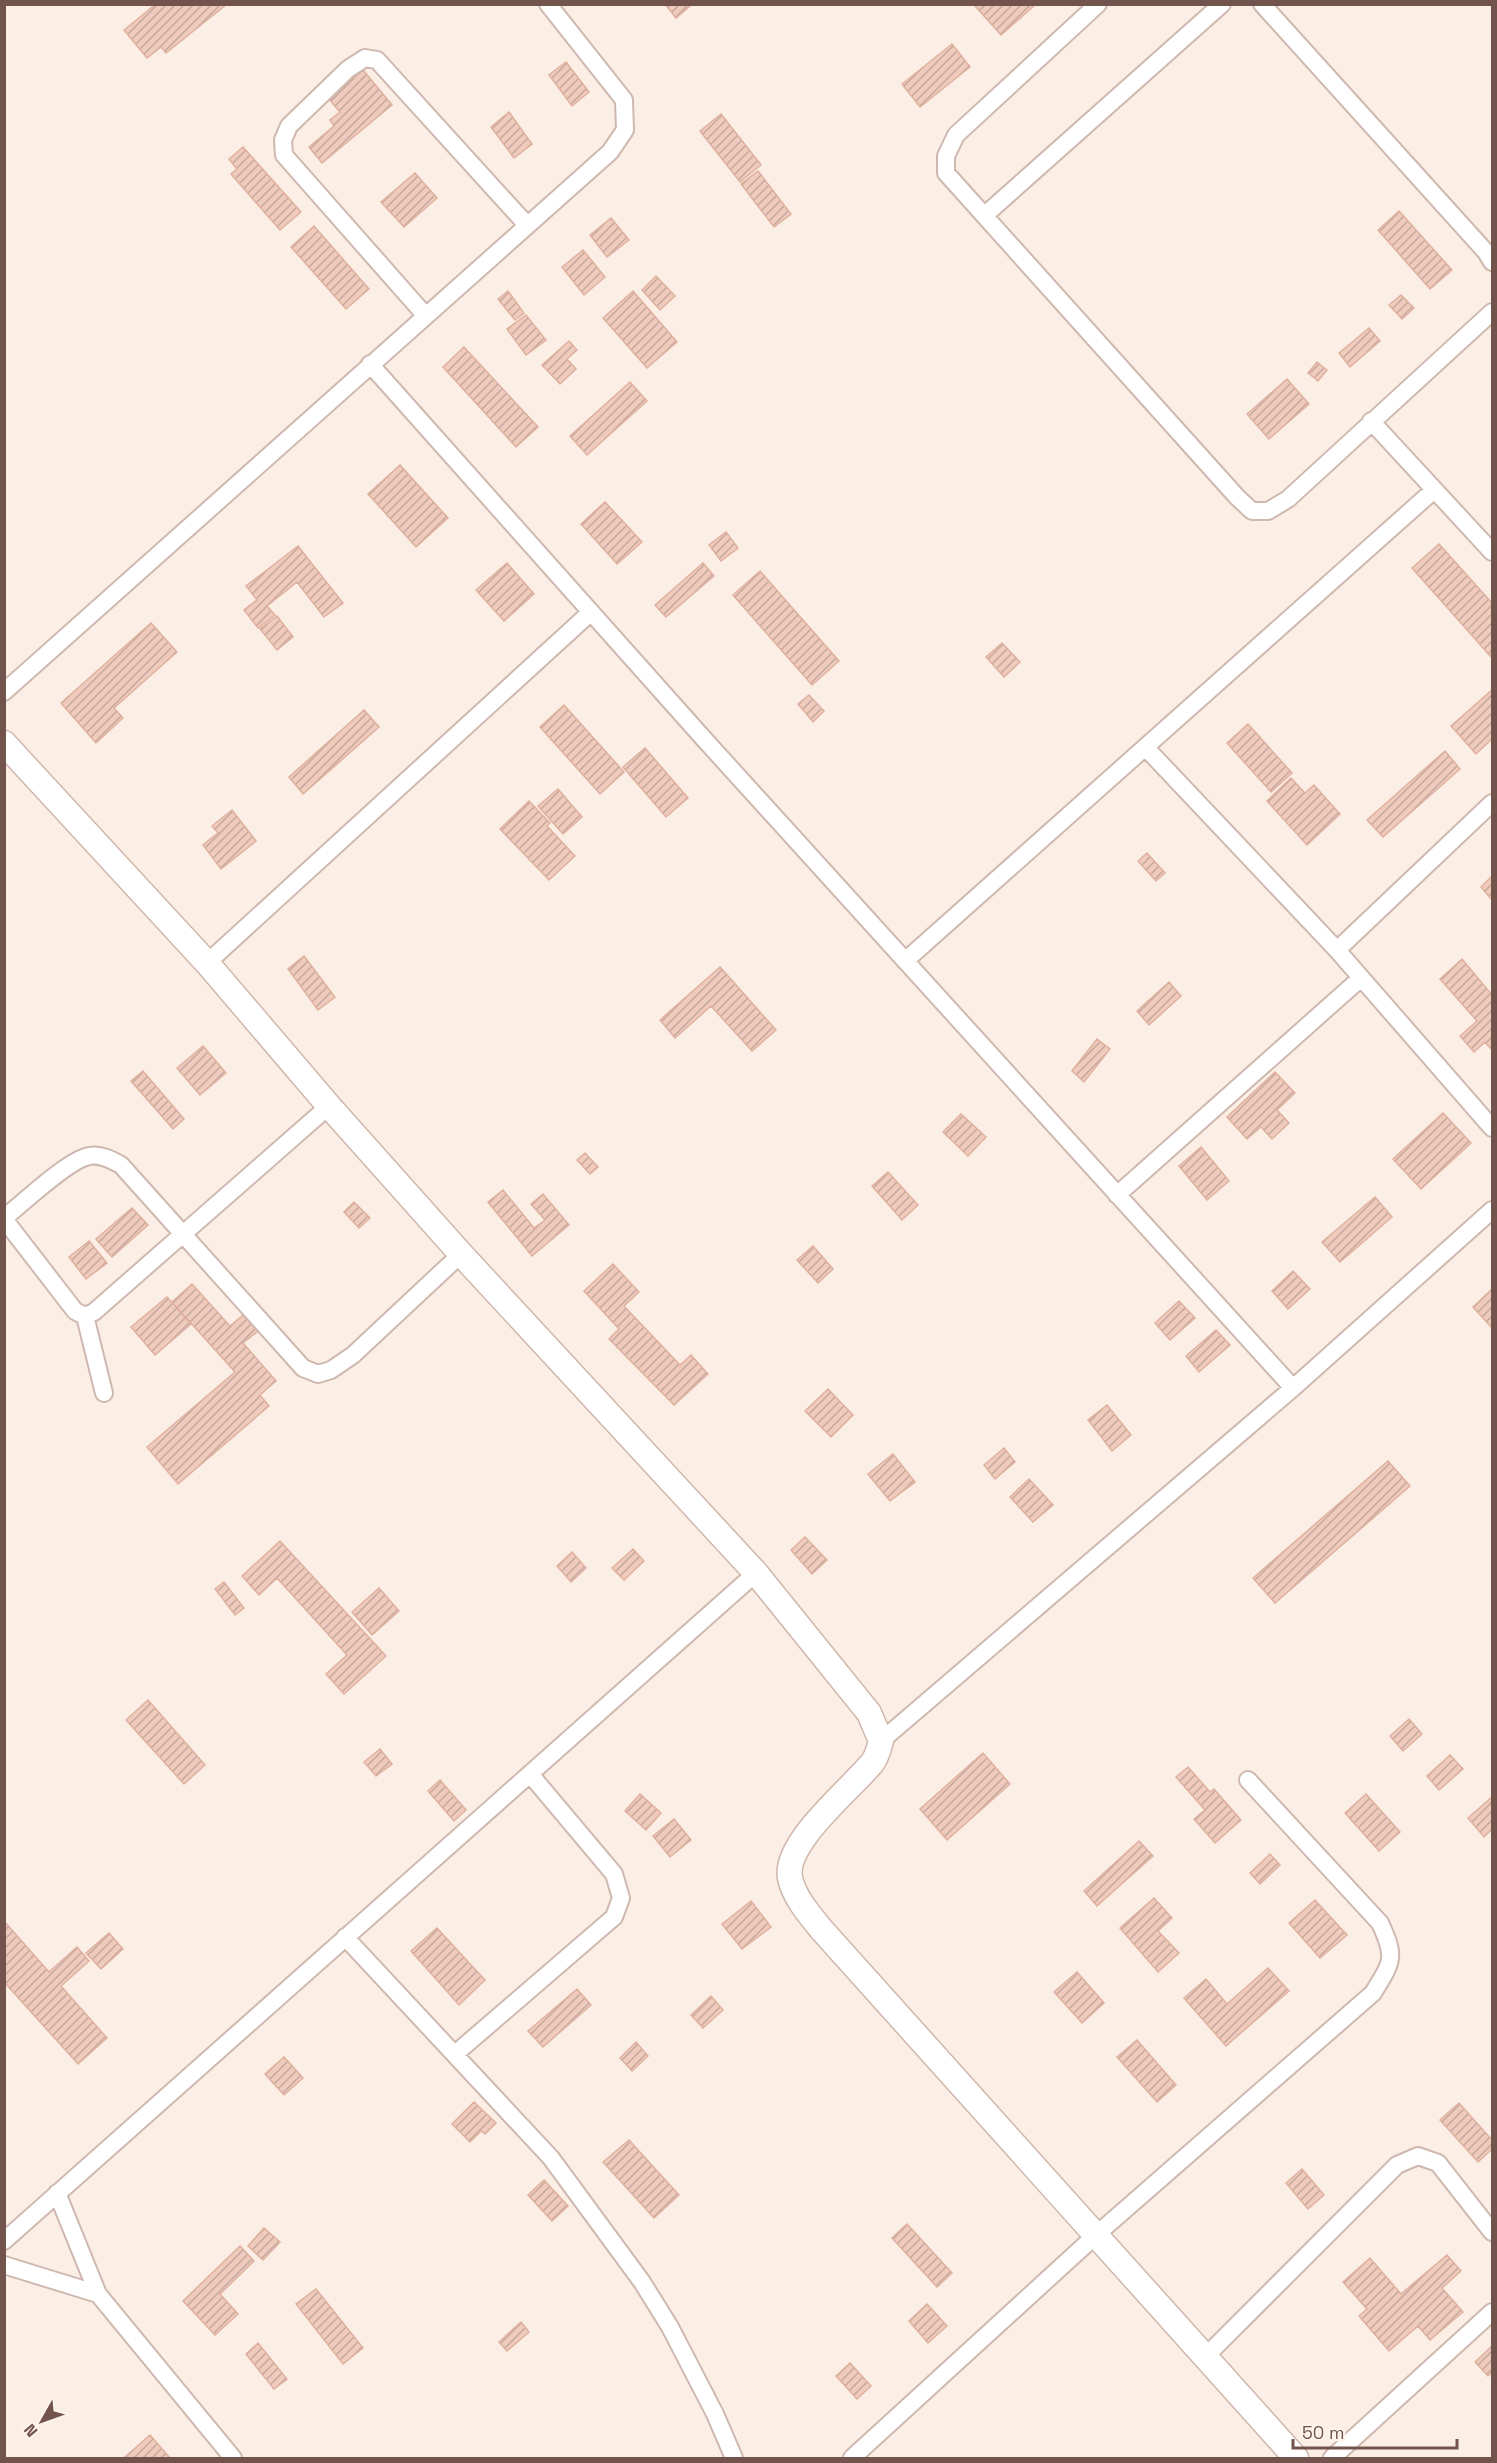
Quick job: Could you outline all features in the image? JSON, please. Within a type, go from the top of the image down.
[{"type":"street","points":[[4,692],[610,152],[625,130],[624,100],[548,4]]},
{"type":"street","points":[[1098,4],[956,135],[946,156],[946,174],[1252,510],[1268,511],[1288,499],[1492,312]]},
{"type":"street","points":[[985,215],[1222,4]]},
{"type":"street","points":[[1262,4],[1486,252],[1492,262]]},
{"type":"street","points":[[425,315],[284,155],[283,140],[289,126],[348,69],[365,58],[377,60],[527,225]]},
{"type":"street","points":[[370,364],[905,961],[1293,1388]]},
{"type":"street","points":[[1371,421],[1492,552]]},
{"type":"street","points":[[905,961],[1434,490]]},
{"type":"street","points":[[207,963],[591,612]]},
{"type":"street","points":[[4,743],[207,963],[328,1106],[461,1254],[756,1573],[869,1713],[881,1741]]},
{"type":"street","points":[[1146,748],[1337,950],[1492,1128]]},
{"type":"street","points":[[1337,950],[1492,803]]},
{"type":"street","points":[[1117,1195],[1360,978]]},
{"type":"street","points":[[85,1316],[94,1312],[328,1106]]},
{"type":"street","points":[[104,1393],[85,1316],[75,1311],[4,1219],[74,1162],[90,1156],[108,1158],[121,1165],[303,1368],[318,1374],[331,1370],[353,1355],[461,1254]]},
{"type":"street","points":[[1296,2458],[821,1929],[797,1897],[789,1876],[794,1855],[821,1816],[874,1761],[881,1741],[1293,1388],[1492,1210]]},
{"type":"street","points":[[4,2241],[756,1573]]},
{"type":"street","points":[[455,2054],[614,1917],[621,1898],[614,1874],[530,1774]]},
{"type":"street","points":[[852,2458],[1095,2235],[1373,1993],[1389,1968],[1391,1947],[1380,1923],[1248,1780]]},
{"type":"street","points":[[345,1937],[551,2158],[642,2282],[670,2327],[715,2414],[734,2458]]},
{"type":"street","points":[[1205,2357],[1397,2165],[1418,2156],[1438,2163],[1492,2232]]},
{"type":"street","points":[[57,2193],[98,2294],[233,2458]]},
{"type":"street","points":[[4,2265],[98,2294]]},
{"type":"street","points":[[1332,2458],[1492,2312]]},
{"type":"building","points":[[156,4],[227,4],[166,53],[161,47],[147,58],[124,30]]},
{"type":"building","points":[[665,4],[689,4],[690,6],[676,18]]},
{"type":"building","points":[[977,4],[1036,4],[1001,35],[975,6]]},
{"type":"building","points":[[952,44],[970,67],[920,107],[902,84]]},
{"type":"building","points":[[566,62],[589,92],[572,106],[549,75]]},
{"type":"building","points":[[363,70],[392,105],[322,163],[309,147],[334,126],[330,120],[340,112],[328,98]]},
{"type":"building","points":[[509,112],[532,144],[514,158],[491,127]]},
{"type":"building","points":[[721,114],[761,165],[740,182],[700,131]]},
{"type":"building","points":[[243,147],[301,212],[280,230],[231,174],[237,169],[229,159]]},
{"type":"building","points":[[758,171],[791,214],[774,227],[741,184]]},
{"type":"building","points":[[415,173],[437,198],[404,227],[381,202]]},
{"type":"building","points":[[1399,211],[1452,270],[1430,289],[1378,230]]},
{"type":"building","points":[[611,218],[629,240],[607,257],[590,235]]},
{"type":"building","points":[[314,226],[369,289],[346,309],[291,247]]},
{"type":"building","points":[[583,250],[605,277],[584,295],[562,267]]},
{"type":"building","points":[[656,276],[675,296],[660,310],[642,290]]},
{"type":"building","points":[[508,291],[524,313],[515,320],[498,299]]},
{"type":"building","points":[[633,291],[677,342],[647,368],[603,318]]},
{"type":"building","points":[[1401,295],[1414,308],[1402,319],[1389,305]]},
{"type":"building","points":[[526,315],[546,340],[526,355],[507,329]]},
{"type":"building","points":[[1369,328],[1380,341],[1350,367],[1339,353]]},
{"type":"building","points":[[569,341],[577,350],[567,359],[576,369],[560,384],[542,365]]},
{"type":"building","points":[[464,347],[538,427],[516,447],[443,367]]},
{"type":"building","points":[[1317,362],[1327,370],[1318,381],[1308,373]]},
{"type":"building","points":[[1287,379],[1309,404],[1269,439],[1247,414]]},
{"type":"building","points":[[630,382],[647,401],[587,455],[570,436]]},
{"type":"building","points":[[400,465],[448,518],[416,547],[368,494]]},
{"type":"building","points":[[605,502],[642,542],[617,564],[581,524]]},
{"type":"building","points":[[726,532],[738,548],[721,561],[709,545]]},
{"type":"building","points":[[1439,544],[1492,603],[1492,658],[1412,568]]},
{"type":"building","points":[[298,546],[343,603],[324,617],[297,582],[267,606],[275,615],[258,628],[244,610],[257,600],[246,586]]},
{"type":"building","points":[[507,563],[534,594],[504,621],[476,590]]},
{"type":"building","points":[[703,563],[714,576],[666,617],[655,605]]},
{"type":"building","points":[[760,571],[839,661],[812,685],[733,595]]},
{"type":"building","points":[[277,616],[293,637],[277,650],[260,629]]},
{"type":"building","points":[[151,623],[177,652],[114,708],[123,718],[96,743],[61,703]]},
{"type":"building","points":[[1002,643],[1020,662],[1004,677],[986,657]]},
{"type":"building","points":[[1492,690],[1492,739],[1476,754],[1451,726]]},
{"type":"building","points":[[809,695],[824,711],[813,722],[798,704]]},
{"type":"building","points":[[564,705],[624,772],[600,794],[540,727]]},
{"type":"building","points":[[364,710],[379,727],[303,794],[289,777]]},
{"type":"building","points":[[1248,724],[1292,773],[1271,792],[1227,743]]},
{"type":"building","points":[[645,748],[688,798],[666,817],[623,767]]},
{"type":"building","points":[[1445,751],[1460,769],[1383,837],[1367,820]]},
{"type":"building","points":[[1291,778],[1305,793],[1314,785],[1340,814],[1307,845],[1267,801]]},
{"type":"building","points":[[558,789],[582,817],[563,834],[538,806]]},
{"type":"building","points":[[529,801],[550,823],[547,826],[575,856],[549,880],[500,829]]},
{"type":"building","points":[[232,810],[256,841],[221,869],[203,845],[218,833],[212,826]]},
{"type":"building","points":[[1147,853],[1165,873],[1156,881],[1138,861]]},
{"type":"building","points":[[1492,876],[1492,900],[1481,887]]},
{"type":"building","points":[[304,956],[335,997],[318,1010],[288,969]]},
{"type":"building","points":[[1462,959],[1492,995],[1492,1050],[1485,1042],[1474,1052],[1460,1036],[1477,1021],[1440,979]]},
{"type":"building","points":[[720,967],[776,1030],[752,1051],[711,1006],[675,1038],[660,1020]]},
{"type":"building","points":[[1169,982],[1181,996],[1149,1025],[1137,1011]]},
{"type":"building","points":[[1097,1039],[1110,1049],[1084,1082],[1072,1071]]},
{"type":"building","points":[[203,1046],[226,1073],[200,1095],[177,1068]]},
{"type":"building","points":[[143,1071],[184,1119],[173,1129],[131,1081]]},
{"type":"building","points":[[1275,1072],[1295,1093],[1277,1110],[1289,1123],[1272,1139],[1261,1127],[1247,1139],[1227,1117]]},
{"type":"building","points":[[1443,1113],[1471,1143],[1421,1189],[1393,1159]]},
{"type":"building","points":[[961,1114],[986,1137],[968,1156],[943,1132]]},
{"type":"building","points":[[1201,1147],[1229,1181],[1207,1200],[1179,1166]]},
{"type":"building","points":[[585,1153],[598,1167],[590,1174],[577,1160]]},
{"type":"building","points":[[888,1172],[918,1205],[902,1220],[872,1186]]},
{"type":"building","points":[[503,1190],[534,1228],[545,1220],[531,1204],[543,1194],[569,1225],[532,1256],[488,1202]]},
{"type":"building","points":[[1375,1197],[1392,1217],[1340,1262],[1322,1242]]},
{"type":"building","points":[[354,1202],[370,1218],[359,1228],[344,1212]]},
{"type":"building","points":[[132,1208],[148,1225],[112,1257],[96,1239]]},
{"type":"building","points":[[89,1241],[107,1263],[86,1279],[69,1257]]},
{"type":"building","points":[[813,1246],[833,1269],[818,1283],[797,1260]]},
{"type":"building","points":[[613,1264],[639,1292],[624,1306],[680,1365],[691,1355],[708,1374],[674,1405],[609,1339],[619,1329],[584,1291]]},
{"type":"building","points":[[1293,1271],[1310,1289],[1288,1309],[1272,1291]]},
{"type":"building","points":[[192,1284],[230,1326],[248,1311],[262,1328],[243,1343],[276,1381],[260,1395],[269,1406],[178,1484],[147,1447],[235,1372],[172,1302]]},
{"type":"building","points":[[1492,1289],[1492,1328],[1473,1307]]},
{"type":"building","points":[[167,1297],[191,1324],[155,1355],[131,1327]]},
{"type":"building","points":[[1179,1301],[1195,1318],[1170,1340],[1155,1323]]},
{"type":"building","points":[[1216,1330],[1230,1345],[1199,1372],[1186,1356]]},
{"type":"building","points":[[828,1389],[853,1415],[831,1437],[805,1411]]},
{"type":"building","points":[[1107,1405],[1131,1435],[1112,1451],[1088,1420]]},
{"type":"building","points":[[1004,1448],[1015,1462],[995,1479],[984,1465]]},
{"type":"building","points":[[893,1454],[915,1482],[890,1501],[868,1474]]},
{"type":"building","points":[[1388,1461],[1410,1486],[1275,1603],[1253,1578]]},
{"type":"building","points":[[1029,1479],[1053,1505],[1033,1522],[1010,1497]]},
{"type":"building","points":[[805,1537],[827,1560],[812,1574],[791,1550]]},
{"type":"building","points":[[280,1541],[386,1656],[344,1694],[326,1674],[347,1655],[277,1578],[259,1595],[242,1576]]},
{"type":"building","points":[[633,1549],[644,1561],[624,1580],[612,1568]]},
{"type":"building","points":[[572,1552],[586,1568],[571,1582],[557,1566]]},
{"type":"building","points":[[224,1582],[244,1608],[235,1615],[215,1589]]},
{"type":"building","points":[[379,1588],[399,1611],[372,1635],[352,1612]]},
{"type":"building","points":[[148,1700],[205,1765],[184,1784],[126,1720]]},
{"type":"building","points":[[1409,1719],[1422,1734],[1403,1751],[1390,1736]]},
{"type":"building","points":[[380,1749],[392,1764],[376,1776],[364,1762]]},
{"type":"building","points":[[983,1753],[1010,1784],[947,1840],[920,1809]]},
{"type":"building","points":[[1450,1755],[1463,1769],[1439,1790],[1427,1776]]},
{"type":"building","points":[[1188,1767],[1210,1792],[1214,1789],[1241,1820],[1215,1843],[1194,1819],[1205,1810],[1176,1777]]},
{"type":"building","points":[[440,1780],[466,1810],[454,1821],[428,1791]]},
{"type":"building","points":[[640,1794],[661,1813],[646,1830],[625,1811]]},
{"type":"building","points":[[1366,1794],[1400,1832],[1379,1851],[1345,1813]]},
{"type":"building","points":[[1492,1797],[1492,1829],[1484,1837],[1468,1818]]},
{"type":"building","points":[[674,1819],[691,1840],[670,1857],[653,1836]]},
{"type":"building","points":[[1139,1841],[1153,1856],[1097,1906],[1084,1891]]},
{"type":"building","points":[[1270,1854],[1280,1865],[1260,1884],[1250,1873]]},
{"type":"building","points":[[1154,1898],[1172,1918],[1158,1931],[1179,1953],[1158,1972],[1120,1928]]},
{"type":"building","points":[[1315,1900],[1347,1935],[1320,1958],[1289,1923]]},
{"type":"building","points":[[751,1901],[771,1927],[742,1949],[722,1924]]},
{"type":"building","points":[[4,1921],[49,1972],[77,1947],[89,1961],[61,1986],[107,2038],[78,2064],[4,1982]]},
{"type":"building","points":[[437,1928],[485,1980],[459,2005],[411,1951]]},
{"type":"building","points":[[109,1933],[123,1949],[101,1969],[86,1953]]},
{"type":"building","points":[[1268,1968],[1289,1991],[1226,2046],[1184,1998],[1206,1979],[1227,2004]]},
{"type":"building","points":[[1077,1972],[1104,2003],[1082,2023],[1054,1992]]},
{"type":"building","points":[[577,1989],[591,2005],[543,2047],[528,2031]]},
{"type":"building","points":[[711,1996],[723,2010],[703,2028],[691,2015]]},
{"type":"building","points":[[1137,2040],[1176,2085],[1157,2102],[1117,2057]]},
{"type":"building","points":[[636,2042],[648,2056],[632,2071],[620,2058]]},
{"type":"building","points":[[284,2057],[303,2078],[284,2095],[265,2074]]},
{"type":"building","points":[[474,2102],[496,2123],[485,2134],[481,2131],[470,2142],[452,2124]]},
{"type":"building","points":[[1459,2103],[1492,2140],[1492,2149],[1478,2162],[1440,2120]]},
{"type":"building","points":[[629,2140],[679,2195],[654,2218],[603,2162]]},
{"type":"building","points":[[1302,2169],[1324,2195],[1308,2209],[1286,2183]]},
{"type":"building","points":[[544,2180],[568,2206],[552,2221],[528,2195]]},
{"type":"building","points":[[907,2224],[952,2273],[937,2287],[892,2238]]},
{"type":"building","points":[[264,2228],[280,2242],[263,2260],[248,2246]]},
{"type":"building","points":[[240,2246],[254,2261],[220,2294],[238,2314],[215,2335],[183,2301]]},
{"type":"building","points":[[1447,2255],[1461,2271],[1442,2288],[1463,2312],[1430,2340],[1418,2326],[1389,2351],[1359,2316],[1367,2309],[1343,2282],[1370,2258],[1401,2294]]},
{"type":"building","points":[[316,2289],[363,2348],[343,2364],[296,2304]]},
{"type":"building","points":[[927,2304],[947,2326],[928,2343],[909,2321]]},
{"type":"building","points":[[521,2322],[529,2332],[507,2351],[499,2342]]},
{"type":"building","points":[[258,2343],[287,2379],[274,2389],[246,2354]]},
{"type":"building","points":[[1492,2346],[1492,2372],[1488,2376],[1475,2362]]},
{"type":"building","points":[[850,2363],[871,2386],[857,2399],[836,2376]]},
{"type":"building","points":[[150,2435],[170,2458],[125,2457]]}]
